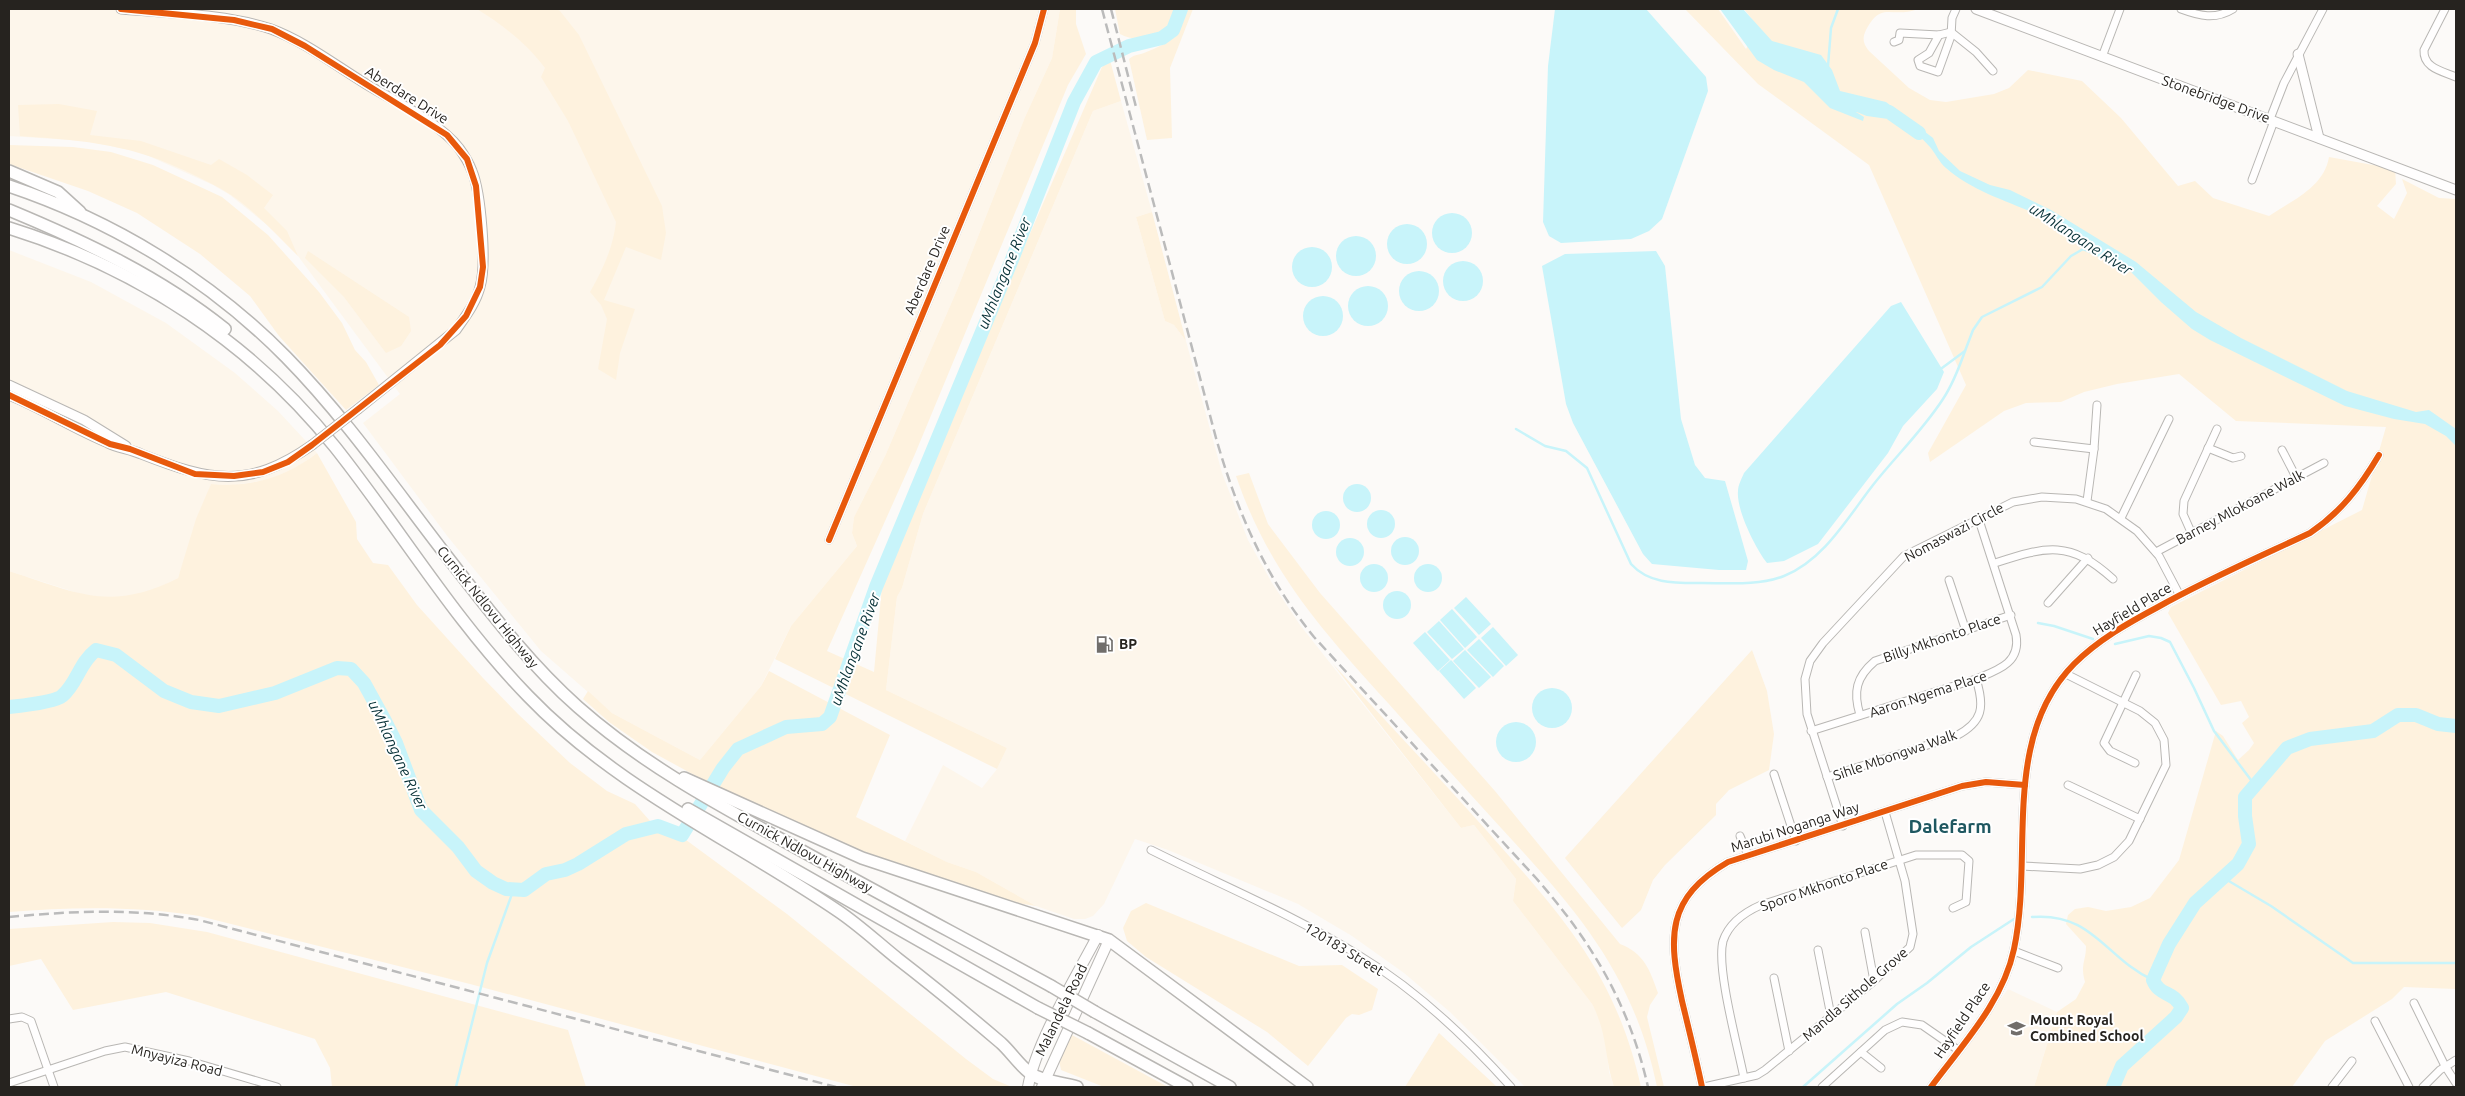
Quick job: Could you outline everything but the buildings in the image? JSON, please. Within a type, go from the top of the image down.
[{"type":"main road","points":[[9,171],[58,192],[70,200],[83,216]]},
{"type":"main road","name":"Curnick Ndlovu Highway","points":[[9,186],[43,198],[83,216],[186,272],[241,314],[271,342],[322,397],[528,658],[600,726],[662,770],[830,867],[1051,986],[1230,1087]]},
{"type":"main road","name":"Curnick Ndlovu Highway","points":[[9,210],[83,241],[144,273],[208,315],[252,352],[322,423],[464,611],[519,677],[569,726],[650,791],[695,818],[1038,1008],[1187,1087]]},
{"type":"main road","points":[[9,228],[55,244],[100,263],[147,287],[230,341],[260,367],[297,403],[335,448],[447,600],[528,696],[602,762],[650,791]]},
{"type":"main road","points":[[688,784],[722,796],[862,858],[1098,934],[1109,940],[1307,1087]]},
{"type":"main road","points":[[695,818],[841,913],[1006,1047],[1031,1074],[1044,1083],[1077,1087]]},
{"type":"main road","name":"Malandela Road","points":[[1028,1087],[1031,1074],[1048,1033],[1098,934]]},
{"type":"main road","name":"Malandela Road","points":[[1044,1083],[1109,940]]},
{"type":"street","name":"Aberdare Drive","points":[[111,440],[195,474],[234,476],[254,474],[277,467],[312,445],[456,330],[477,294],[483,267],[479,200],[472,171],[466,159],[447,135],[287,36],[263,26],[241,21],[121,9]]},
{"type":"street","name":"Aberdare Drive","points":[[829,540],[1036,43],[1044,9]]},
{"type":"street","points":[[1939,35],[1928,53],[1918,60],[1920,66],[1938,72],[1947,52],[1952,18],[1956,9]]},
{"type":"street","name":"Stonebridge Drive","points":[[1976,9],[2456,190]]},
{"type":"street","points":[[2102,56],[2120,9]]},
{"type":"street","points":[[2181,9],[2206,16],[2224,14],[2233,9]]},
{"type":"street","points":[[2252,180],[2272,120],[2298,54],[2323,9]]},
{"type":"street","points":[[2445,9],[2424,50],[2423,56],[2431,67],[2456,77]]},
{"type":"street","points":[[1894,42],[1899,40],[1900,33],[1939,35],[1951,32]]},
{"type":"street","points":[[1951,32],[1976,52],[1994,71]]},
{"type":"street","points":[[2298,54],[2319,138]]},
{"type":"street","points":[[9,385],[84,420],[111,440]]},
{"type":"street","points":[[9,395],[111,440]]},
{"type":"street","points":[[2087,501],[2094,449],[2097,405]]},
{"type":"street","points":[[2121,518],[2169,419]]},
{"type":"street","points":[[2191,532],[2183,514],[2184,501],[2217,429]]},
{"type":"street","points":[[2034,442],[2094,449]]},
{"type":"street","points":[[2208,448],[2233,458],[2241,456]]},
{"type":"street","points":[[2282,450],[2296,477]]},
{"type":"street","name":"Hayfield Place","points":[[1932,1087],[1993,1001],[2014,951],[2022,866],[2025,785],[2029,758],[2037,727],[2051,698],[2066,674],[2081,658],[2105,638],[2179,594],[2302,537],[2322,525],[2358,491],[2379,456]]},
{"type":"street","name":"Barney Mlokoane Walk","points":[[2156,552],[2324,463]]},
{"type":"street","name":"Nomaswazi Circle","points":[[1843,826],[1812,731],[1804,700],[1805,679],[1810,661],[1823,643],[1904,556],[1978,517],[2012,502],[2056,497],[2087,501],[2121,518],[2137,531],[2156,552],[2179,594]]},
{"type":"street","name":"Aaron Ngema Place","points":[[1812,731],[1976,679],[2004,667],[2015,654],[2018,644],[2011,615],[1978,517]]},
{"type":"street","points":[[1995,563],[2026,553],[2049,549],[2065,550],[2088,558],[2113,579]]},
{"type":"street","points":[[2048,603],[2088,558]]},
{"type":"street","points":[[1949,580],[1966,631]]},
{"type":"street","name":"Billy Mkhonto Place","points":[[1860,715],[1855,696],[1856,687],[1862,675],[1876,661],[2011,615]]},
{"type":"street","points":[[2022,866],[2080,868],[2098,865],[2121,851],[2140,819],[2164,773],[2166,765],[2166,746],[2155,723],[2140,711],[2066,674]]},
{"type":"street","points":[[2135,763],[2110,751],[2104,743],[2136,675]]},
{"type":"street","name":"Sihle Mbongwa Walk","points":[[1827,777],[1956,736],[1967,730],[1979,716],[1982,705],[1982,697],[1976,679]]},
{"type":"street","points":[[1774,774],[1796,841]]},
{"type":"street","name":"Marubi Noganga Way","points":[[1703,1087],[1674,961],[1673,949],[1676,922],[1688,896],[1705,877],[1728,862],[1748,855],[1976,783],[2025,785]]},
{"type":"street","points":[[2068,786],[2140,819]]},
{"type":"street","name":"Mandla Sithole Grove","points":[[1703,1087],[1744,1078],[1765,1070],[1832,1016],[1910,947],[1912,940],[1910,913],[1899,860],[1885,812]]},
{"type":"street","points":[[1740,836],[1748,855]]},
{"type":"street","name":"120183 Street","points":[[1151,850],[1295,920],[1362,957],[1422,1002],[1462,1036],[1511,1087]]},
{"type":"street","name":"Sporo Mkhonto Place","points":[[1744,1078],[1721,962],[1727,933],[1738,919],[1761,905],[1922,854],[1962,855],[1967,858],[1969,868],[1966,902],[1953,908]]},
{"type":"street","points":[[1864,932],[1874,980]]},
{"type":"street","points":[[1818,950],[1832,1016]]},
{"type":"street","points":[[2014,951],[2058,968]]},
{"type":"street","points":[[1774,978],[1789,1051]]},
{"type":"street","points":[[2414,1003],[2445,1066],[2456,1083]]},
{"type":"street","points":[[9,1019],[22,1017],[31,1021],[54,1087]]},
{"type":"street","points":[[2375,1020],[2409,1087]]},
{"type":"street","points":[[1823,1087],[1885,1030],[1902,1022],[1922,1025],[1958,1050]]},
{"type":"street","name":"Mnyayiza Road","points":[[9,1083],[116,1048],[136,1048],[277,1087]]},
{"type":"street","points":[[1861,1052],[1881,1068]]},
{"type":"street","points":[[2423,1087],[2445,1066],[2456,1060]]},
{"type":"street","points":[[2332,1087],[2352,1061]]},
{"type":"shaded area","points":[[9,9],[1060,9],[1052,58],[1025,117],[957,290],[885,456],[854,517],[852,533],[857,546],[791,626],[761,686],[700,760],[612,713],[541,651],[448,537],[363,423],[400,394],[298,256],[267,225],[230,195],[213,185],[140,152],[86,141],[9,136]]},
{"type":"shaded area","points":[[477,9],[557,9],[560,11],[579,35],[662,206],[666,233],[661,260],[626,247],[604,300],[635,309],[620,353],[616,380],[598,369],[607,319],[601,305],[590,292],[607,258],[616,222],[568,121],[541,77],[545,68],[514,36]]},
{"type":"shaded area","points":[[1060,9],[1076,9],[1076,24],[1086,54],[1068,85],[915,454],[827,651],[874,672],[882,586],[972,368],[1102,67],[1110,60],[1121,101],[1093,111],[923,514],[902,588],[897,597],[886,690],[1007,748],[997,769],[775,659],[791,626],[857,546],[852,533],[854,517],[885,456],[957,290],[1025,117],[1052,58]]},
{"type":"shaded area","points":[[1115,9],[1174,9],[1167,28],[1157,35],[1138,39],[1125,37],[1120,34]]},
{"type":"shaded area","points":[[1184,9],[1193,9],[1170,68],[1172,138],[1147,140],[1129,59],[1168,42],[1176,33]]},
{"type":"shaded area","points":[[1685,9],[1718,9],[1746,49],[1759,28],[1744,9],[1918,9],[1909,12],[1888,12],[1877,15],[1866,30],[1864,38],[1864,43],[1869,51],[1909,88],[1930,100],[1946,102],[1994,94],[2009,88],[2028,70],[2082,81],[2121,118],[2178,186],[2195,181],[2213,198],[2269,216],[2314,185],[2321,177],[2329,157],[2395,169],[2396,184],[2377,206],[2394,219],[2407,193],[2402,179],[2439,198],[2456,199],[2456,989],[2404,987],[2392,999],[2325,1041],[2292,1087],[2034,1087],[2057,1012],[2076,999],[2085,982],[2083,967],[2086,946],[2066,924],[2068,915],[2075,909],[2088,907],[2106,911],[2131,907],[2150,898],[2179,860],[2216,731],[2223,736],[2238,760],[2254,743],[2242,723],[2249,717],[2241,701],[2221,705],[2168,613],[2171,607],[2362,510],[2386,427],[2236,421],[2179,374],[2117,384],[2084,392],[2061,402],[2026,403],[2004,411],[1930,462],[1928,453],[1966,385],[1869,165],[1758,84]]},
{"type":"shaded area","points":[[1121,101],[1152,212],[1136,217],[1165,321],[1174,325],[1186,341],[1222,473],[1248,540],[1272,583],[1300,625],[1461,828],[1474,825],[1516,879],[1513,901],[1592,1004],[1600,1019],[1605,1036],[1609,1072],[1614,1087],[1525,1087],[1450,1012],[1404,973],[1352,936],[1298,904],[1168,850],[1135,839],[1104,904],[1093,916],[1085,919],[1074,919],[1036,906],[976,872],[947,862],[905,841],[943,765],[982,788],[997,769],[1007,748],[886,690],[897,597],[902,588],[923,514],[1093,111]]},
{"type":"shaded area","points":[[59,104],[97,111],[90,135],[141,141],[211,165],[219,159],[247,175],[273,195],[264,208],[287,231],[298,256],[266,224],[231,195],[172,165],[130,150],[89,142],[20,136],[18,105]]},
{"type":"shaded area","points":[[9,145],[73,147],[111,152],[153,165],[222,197],[268,235],[319,292],[342,323],[355,350],[366,362],[379,385],[346,410],[279,336],[250,296],[200,254],[137,213],[88,191],[9,164]]},
{"type":"shaded area","points":[[1152,212],[1186,341],[1174,325],[1165,321],[1136,217]]},
{"type":"shaded area","points":[[9,250],[91,282],[166,323],[235,373],[278,411],[317,453],[299,466],[268,480],[234,485],[211,484],[178,578],[154,590],[131,597],[87,596],[9,571]]},
{"type":"shaded area","points":[[308,251],[409,317],[411,331],[401,346],[386,353],[344,297],[305,258]]},
{"type":"shaded area","points":[[317,453],[356,522],[357,539],[373,563],[388,565],[417,605],[483,678],[570,763],[607,791],[635,804],[658,830],[682,837],[787,914],[966,1059],[993,1079],[1012,1087],[857,1087],[470,984],[199,916],[151,910],[104,908],[9,912],[9,571],[74,592],[93,596],[132,595],[154,589],[178,578],[196,519],[211,484],[240,484],[267,479],[293,469]]},
{"type":"shaded area","points":[[1249,473],[1268,524],[1320,593],[1495,791],[1620,944],[1635,952],[1645,963],[1658,993],[1650,1005],[1647,1017],[1664,1087],[1657,1087],[1647,1047],[1634,1011],[1618,978],[1599,946],[1578,917],[1555,888],[1341,650],[1281,571],[1264,542],[1236,476]]},
{"type":"shaded area","points":[[1752,650],[1767,691],[1774,734],[1769,770],[1729,790],[1716,804],[1716,815],[1665,865],[1653,880],[1641,910],[1622,928],[1565,858]]},
{"type":"shaded area","points":[[1332,663],[1487,831],[1562,919],[1601,978],[1617,1010],[1630,1046],[1641,1087],[1614,1087],[1601,1025],[1592,1004],[1513,901],[1516,879],[1474,825],[1461,828]]},
{"type":"shaded area","points":[[769,671],[890,735],[856,817],[947,862],[976,872],[1036,906],[1011,902],[874,858],[696,776],[652,752],[609,722],[583,699],[588,691],[612,713],[700,760],[761,686]]},
{"type":"shaded area","points":[[1146,903],[1299,966],[1342,965],[1378,989],[1372,1010],[1359,1015],[1352,1014],[1346,1018],[1308,1066],[1267,1032],[1146,957],[1127,941],[1123,928],[1131,911]]},
{"type":"shaded area","points":[[113,922],[150,923],[207,932],[568,1030],[586,1087],[332,1087],[330,1068],[315,1039],[166,992],[73,1010],[41,959],[9,966],[9,929]]},
{"type":"shaded area","name":"Mount Royal Combined School","points":[[2008,989],[2057,1012],[2034,1087],[1936,1087]]},
{"type":"shaded area","points":[[1439,1033],[1497,1087],[1405,1087]]},
{"type":"shaded area","points":[[1072,1035],[1168,1087],[1104,1087],[1061,1070],[1059,1060]]},
{"type":"water","points":[[1555,9],[1646,9],[1706,77],[1708,91],[1662,219],[1649,231],[1631,239],[1561,243],[1549,236],[1543,222],[1548,66]]},
{"type":"water","points":[[1720,9],[1743,9],[1772,41],[1821,55],[1832,70],[1840,91],[1886,102],[1933,138],[1939,151],[1960,171],[1990,185],[2010,190],[2051,210],[2136,262],[2196,312],[2241,338],[2347,391],[2416,412],[2429,410],[2456,429],[2456,446],[2446,436],[2425,424],[2394,419],[2345,406],[2210,340],[2192,329],[2161,302],[2128,269],[2082,250],[2090,246],[2049,220],[1988,194],[1956,176],[1939,161],[1923,140],[1897,117],[1877,109],[1866,108],[1856,112],[1864,117],[1863,121],[1830,108],[1804,82],[1774,70],[1757,60]]},
{"type":"water","points":[[1456,213],[1463,216],[1469,222],[1472,233],[1471,241],[1463,250],[1456,253],[1448,253],[1441,250],[1433,241],[1432,229],[1435,222],[1444,214]]},
{"type":"water","points":[[1411,224],[1418,227],[1424,233],[1427,244],[1426,252],[1418,261],[1411,264],[1403,264],[1396,261],[1388,252],[1387,240],[1390,233],[1399,225]]},
{"type":"water","points":[[1360,236],[1367,239],[1373,245],[1376,256],[1375,264],[1367,273],[1360,276],[1352,276],[1345,273],[1337,264],[1336,252],[1339,245],[1348,237]]},
{"type":"water","points":[[1316,247],[1323,250],[1329,256],[1332,267],[1331,275],[1323,284],[1316,287],[1308,287],[1301,284],[1293,275],[1292,263],[1295,256],[1304,248]]},
{"type":"water","points":[[1656,251],[1665,266],[1681,419],[1695,465],[1705,478],[1725,481],[1748,561],[1746,570],[1719,570],[1652,564],[1643,554],[1573,423],[1566,404],[1542,266],[1565,254]]},
{"type":"water","points":[[1467,261],[1474,264],[1480,270],[1483,281],[1482,289],[1474,298],[1467,301],[1459,301],[1452,298],[1444,289],[1443,277],[1446,270],[1455,262]]},
{"type":"water","points":[[1423,271],[1430,274],[1436,280],[1439,291],[1438,299],[1430,308],[1423,311],[1415,311],[1408,308],[1400,299],[1399,287],[1402,280],[1411,272]]},
{"type":"water","points":[[1372,286],[1379,289],[1385,295],[1388,306],[1387,314],[1379,323],[1372,326],[1364,326],[1357,323],[1349,314],[1348,302],[1351,295],[1360,287]]},
{"type":"water","points":[[1327,296],[1334,299],[1340,305],[1343,316],[1342,324],[1334,333],[1327,336],[1319,336],[1312,333],[1304,324],[1303,312],[1306,305],[1315,297]]},
{"type":"water","points":[[1901,302],[1944,372],[1937,389],[1903,426],[1888,453],[1818,544],[1784,561],[1767,563],[1752,539],[1740,508],[1738,489],[1744,473],[1891,306]]},
{"type":"water","points":[[1357,484],[1367,488],[1371,498],[1367,508],[1357,512],[1347,508],[1343,498],[1347,488]]},
{"type":"water","points":[[1381,510],[1391,514],[1395,524],[1391,534],[1381,538],[1371,534],[1367,524],[1371,514]]},
{"type":"water","points":[[1326,511],[1336,515],[1340,525],[1336,535],[1326,539],[1316,535],[1312,525],[1316,515]]},
{"type":"water","points":[[1405,537],[1415,541],[1419,551],[1415,561],[1405,565],[1395,561],[1391,551],[1395,541]]},
{"type":"water","points":[[1350,538],[1360,542],[1364,552],[1360,562],[1350,566],[1340,562],[1336,552],[1340,542]]},
{"type":"water","points":[[1374,564],[1384,568],[1388,578],[1384,588],[1374,592],[1364,588],[1360,578],[1364,568]]},
{"type":"water","points":[[1428,564],[1438,568],[1442,578],[1438,588],[1428,592],[1418,588],[1414,578],[1418,568]]},
{"type":"water","points":[[1397,591],[1407,595],[1411,605],[1407,615],[1397,619],[1387,615],[1383,605],[1387,595]]},
{"type":"water","points":[[1466,597],[1491,624],[1479,635],[1454,608]]},
{"type":"water","points":[[1452,609],[1477,637],[1465,648],[1440,620]]},
{"type":"water","points":[[1439,621],[1464,649],[1452,659],[1427,632]]},
{"type":"water","points":[[1493,627],[1518,655],[1506,666],[1481,638]]},
{"type":"water","points":[[1425,632],[1450,660],[1438,671],[1413,643]]},
{"type":"water","points":[[1479,639],[1504,666],[1493,677],[1467,650]]},
{"type":"water","points":[[1465,650],[1491,677],[1479,688],[1453,661]]},
{"type":"water","points":[[1451,660],[1476,688],[1464,699],[1439,671]]},
{"type":"water","points":[[1556,688],[1563,691],[1569,697],[1572,708],[1571,716],[1563,725],[1556,728],[1548,728],[1541,725],[1533,716],[1532,704],[1535,697],[1544,689]]},
{"type":"water","points":[[1520,722],[1527,725],[1533,731],[1536,742],[1535,750],[1527,759],[1520,762],[1512,762],[1505,759],[1497,750],[1496,738],[1499,731],[1508,723]]},
{"type":"waterway","name":"uMhlangane River","points":[[9,707],[45,702],[62,696],[71,686],[90,655],[96,650],[116,655],[164,691],[191,702],[219,706],[275,693],[337,668],[351,669],[364,683],[396,743],[421,810],[458,847],[476,871],[493,883],[506,889],[524,890],[546,874],[565,870],[578,864],[626,834],[658,826],[682,835],[723,768],[738,749],[786,727],[822,724],[830,717],[876,587],[1011,262],[1074,102],[1096,62],[1129,46],[1162,38],[1173,30],[1181,9]]},
{"type":"waterway","points":[[1828,66],[1831,28],[1838,9]]},
{"type":"waterway","name":"uMhlangane River","points":[[1851,102],[1868,109],[1889,112],[1919,133]]},
{"type":"waterway","points":[[1942,368],[1965,351],[1973,330],[1982,317],[2042,287],[2071,256],[2086,249]]},
{"type":"waterway","points":[[1516,429],[1545,446],[1566,451],[1587,468],[1631,564],[1638,571],[1654,579],[1682,583],[1764,581],[1784,576],[1798,569],[1823,549],[1935,410],[1953,382],[1965,351]]},
{"type":"waterway","points":[[2038,623],[2054,626],[2093,639]]},
{"type":"waterway","points":[[2115,644],[2149,636],[2170,642],[2214,731],[2254,784]]},
{"type":"waterway","name":"uMhlangane River","points":[[2113,1087],[2122,1066],[2176,1017],[2182,1008],[2175,998],[2159,989],[2153,980],[2169,944],[2195,903],[2238,864],[2249,844],[2245,816],[2245,797],[2287,748],[2310,739],[2373,731],[2398,715],[2416,715],[2438,724],[2456,726]]},
{"type":"waterway","points":[[2222,877],[2271,906],[2353,963],[2456,963]]},
{"type":"waterway","points":[[456,1087],[487,963],[513,891],[524,890]]},
{"type":"waterway","points":[[2032,917],[2053,917],[2084,929],[2122,960],[2153,980]]},
{"type":"waterway","points":[[1803,1087],[1897,1004],[1927,983],[1971,947],[2014,919]]},
{"type":"railway","points":[[1102,9],[1216,438],[1233,491],[1254,542],[1281,591],[1314,637],[1536,878],[1574,926],[1591,950],[1619,1001],[1640,1057],[1648,1087]]},
{"type":"railway","points":[[1111,9],[1136,107]]},
{"type":"railway","points":[[9,917],[57,913],[128,912],[199,920],[836,1087]]},
{"type":"cycle path","points":[[9,395],[110,444],[130,449],[195,474],[234,476],[263,472],[288,462],[312,445],[440,345],[466,316],[480,287],[483,267],[476,186],[467,159],[447,135],[305,46],[272,29],[234,20],[121,9]]},
{"type":"cycle path","points":[[829,540],[1035,43],[1044,9]]},
{"type":"cycle path","points":[[1931,1087],[1980,1022],[2001,987],[2009,968],[2014,949],[2019,913],[2024,800],[2028,763],[2036,727],[2051,694],[2083,655],[2114,632],[2177,597],[2310,533],[2321,525],[2349,498],[2365,478],[2379,455]]},
{"type":"cycle path","points":[[1702,1087],[1677,978],[1674,938],[1676,921],[1683,905],[1693,890],[1708,876],[1728,862],[1962,786],[1986,782],[2025,785]]},
{"type":"place","name":"BP","points":[[1105,644]]},
{"type":"place","name":"Mount Royal Combined School","points":[[2016,1028]]},
{"type":"district","name":"Dalefarm","points":[[1950,826]]}]
